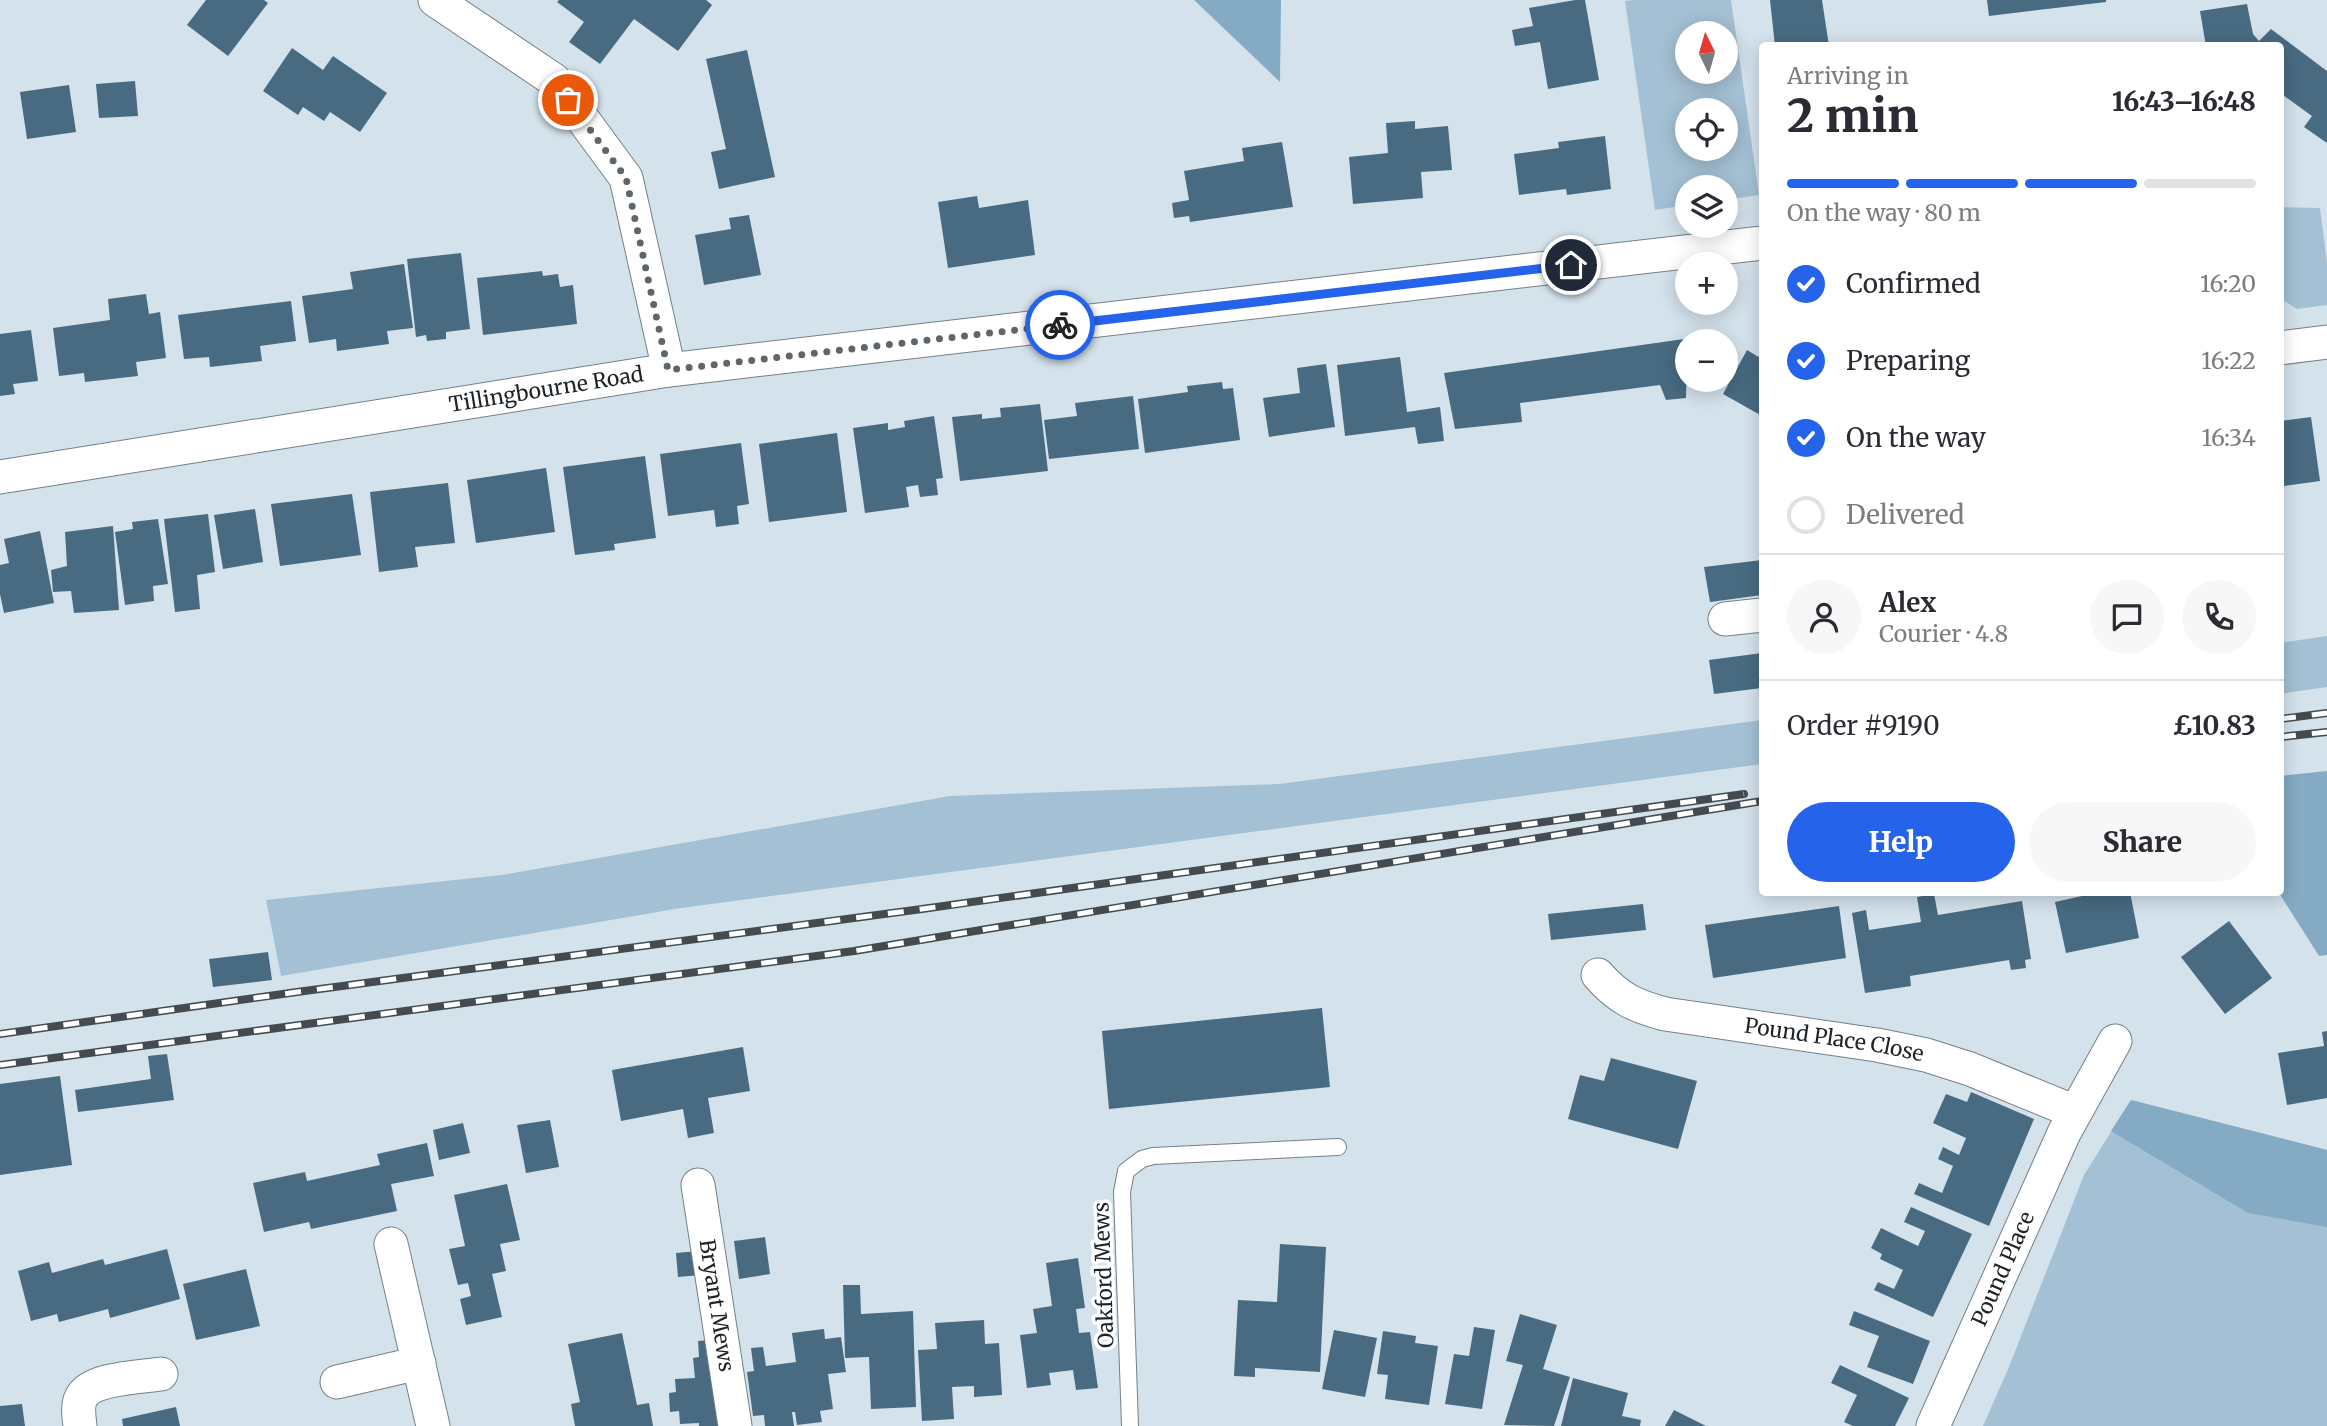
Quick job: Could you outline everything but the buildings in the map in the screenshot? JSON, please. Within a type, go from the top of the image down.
[{"type":"street","points":[[435,0],[554,80],[626,178],[668,370]]},
{"type":"street","name":"Tillingbourne Road","points":[[0,477],[668,370],[1759,243]]},
{"type":"street","points":[[1725,619],[1759,615]]},
{"type":"street","name":"Pound Place Close","points":[[1598,975],[1621,998],[1647,1009],[1926,1055],[1970,1069],[2074,1112]]},
{"type":"street","name":"Pound Place","points":[[1933,1426],[2074,1112],[2115,1041]]},
{"type":"street","name":"Bryant Mews","points":[[698,1185],[735,1426]]},
{"type":"street","points":[[391,1244],[433,1426]]},
{"type":"street","points":[[337,1382],[419,1363]]},
{"type":"street","points":[[80,1426],[79,1401],[89,1388],[100,1383],[161,1374]]},
{"type":"lane","name":"Oakford Mews","points":[[1130,1426],[1122,1192],[1126,1171],[1142,1159],[1153,1156],[1338,1147]]},
{"type":"shaded area","points":[[1194,0],[1281,0],[1280,82]]},
{"type":"shaded area","points":[[1731,0],[1734,21],[1675,21],[1675,84],[1738,84],[1738,49],[1759,195],[1738,198],[1738,175],[1675,175],[1675,207],[1655,210],[1625,1]]},
{"type":"shaded area","points":[[2284,207],[2320,208],[2327,263],[2327,305],[2297,309],[2284,301]]},
{"type":"shaded area","points":[[2327,636],[2327,687],[2284,693],[2284,642]]},
{"type":"shaded area","points":[[1759,720],[1759,764],[681,908],[281,976],[266,900],[502,875],[950,796],[1279,784]]},
{"type":"shaded area","points":[[2327,771],[2327,955],[2319,956],[2281,896],[2284,896],[2284,776]]},
{"type":"shaded area","points":[[2131,1100],[2327,1150],[2327,1426],[1983,1426],[2084,1175]]},
{"type":"shaded area","points":[[2131,1100],[2327,1150],[2327,1227],[2248,1213],[2111,1131]]},
{"type":"railway","points":[[2284,718],[2327,713]]},
{"type":"railway","points":[[2284,737],[2327,732]]},
{"type":"railway","points":[[0,1034],[1744,794]]},
{"type":"railway","points":[[0,1065],[854,951],[1759,801]]},
{"type":"way so far","points":[[568,100],[626,178],[668,370],[1060,325]]},
{"type":"route","points":[[1060,325],[1571,265]]}]
